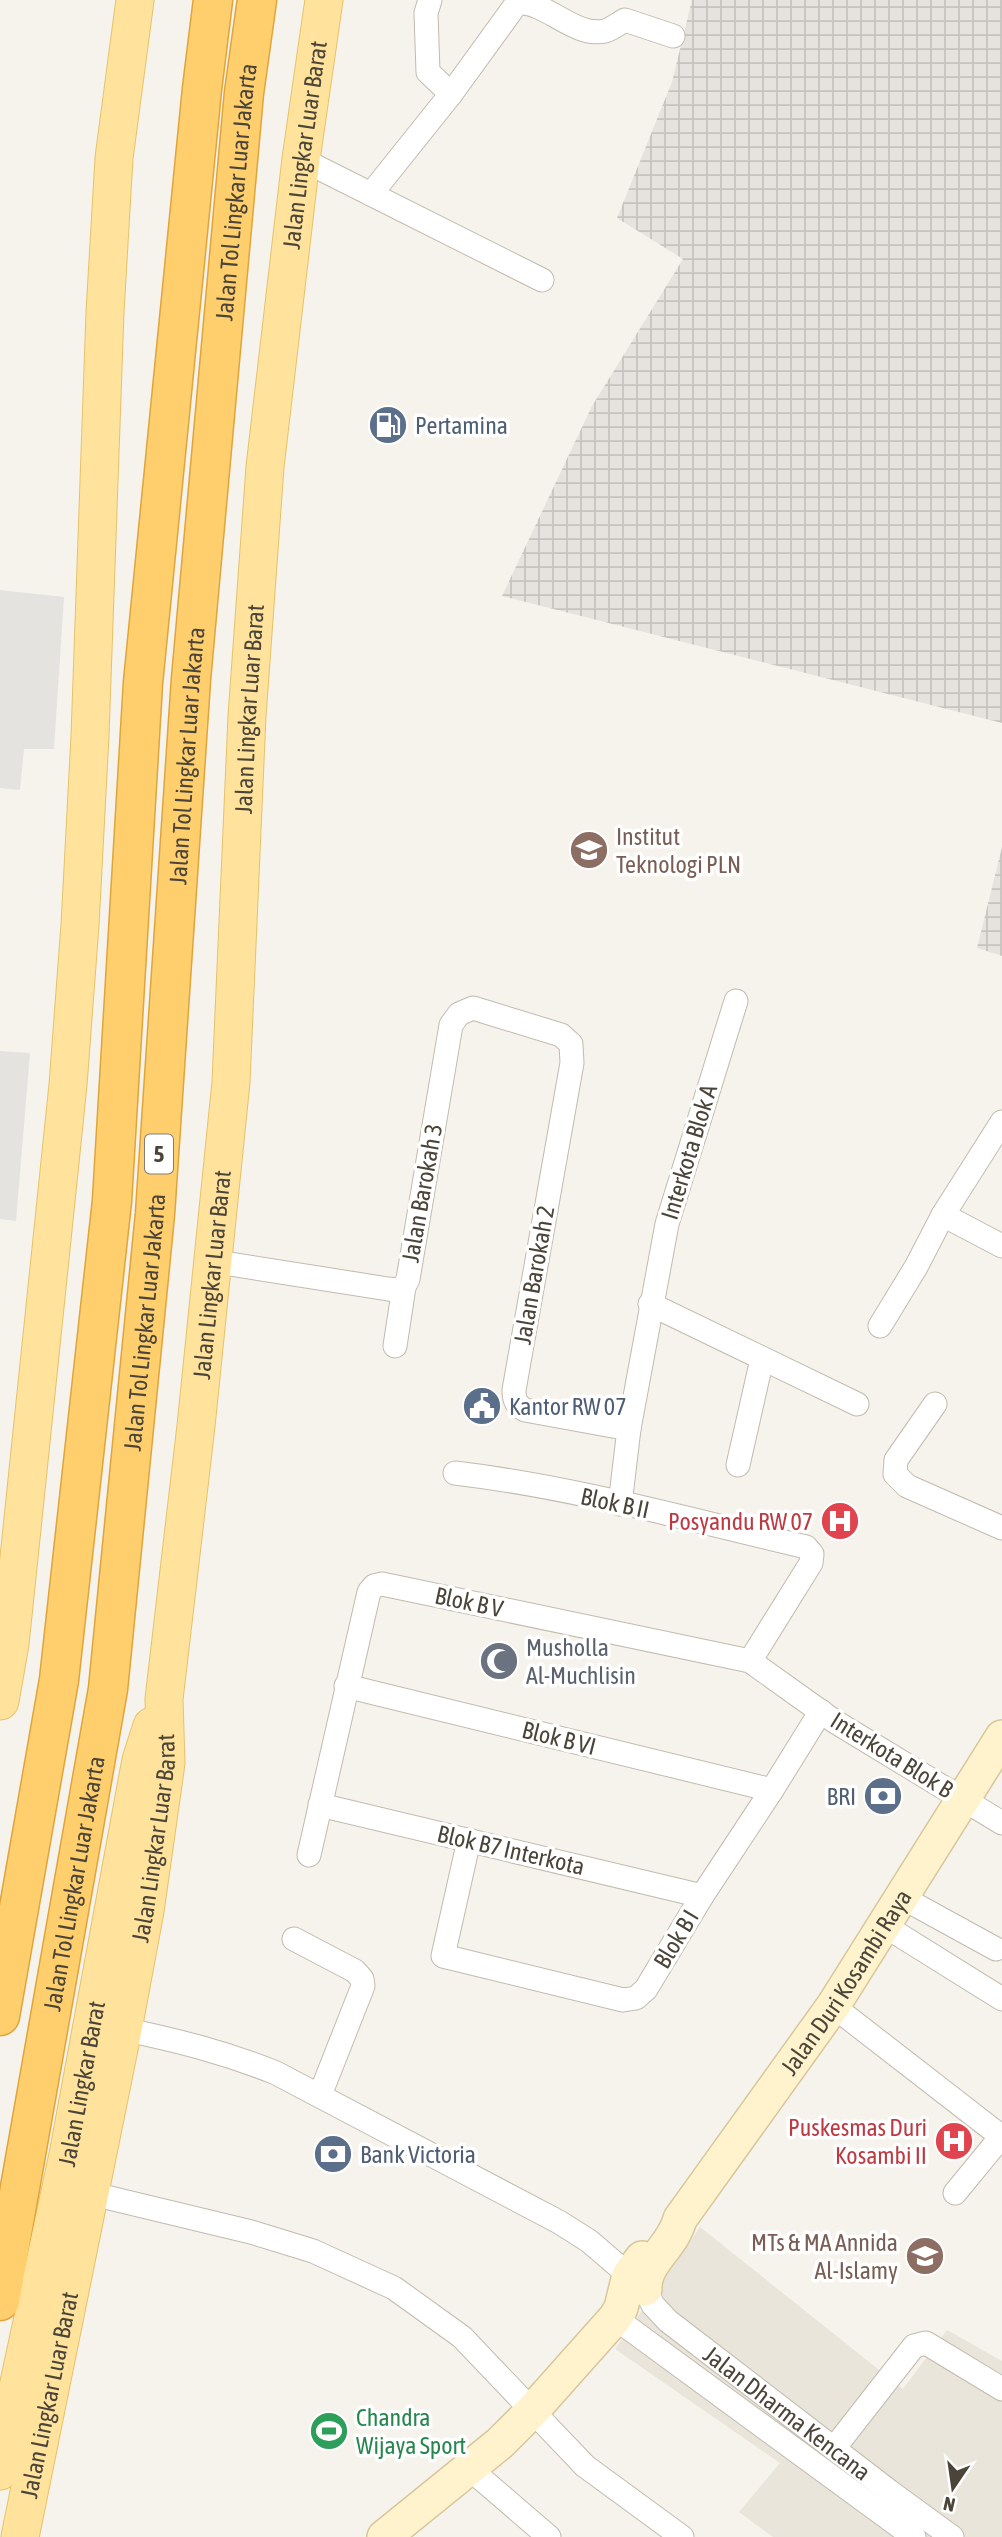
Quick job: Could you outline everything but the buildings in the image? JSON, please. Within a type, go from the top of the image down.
[{"type":"highway","name":"Jalan Tol Lingkar Luar Jakarta","points":[[0,2016],[59,1681],[112,1201],[143,683],[213,0]]},
{"type":"highway","name":"Jalan Tol Lingkar Luar Jakarta","points":[[0,2301],[108,1689],[155,1214],[191,680],[244,93],[257,0]]},
{"type":"main road","points":[[0,1701],[10,1644],[68,1085],[90,736],[105,312],[114,158],[135,0]]},
{"type":"main road","name":"Jalan Lingkar Luar Barat","points":[[20,2537],[123,2029],[145,1911],[166,1763],[164,1699],[196,1426],[231,1082],[247,716],[265,467],[301,159],[324,0]]},
{"type":"main road","name":"Jalan Lingkar Barat","points":[[0,2471],[68,2155],[141,1760],[164,1699]]},
{"type":"main road","name":"Jalan Duri Kosambi Raya","points":[[384,2537],[470,2469],[533,2410],[615,2318],[641,2279],[668,2227],[680,2219],[833,2006],[1002,1737]]},
{"type":"street","points":[[430,0],[426,13],[428,72],[451,94]]},
{"type":"street","points":[[371,194],[451,94],[518,2],[530,1],[579,28],[604,32],[625,20],[673,36]]},
{"type":"street","points":[[301,159],[542,280]]},
{"type":"street","name":"Interkota Blok A","points":[[620,1504],[629,1429],[650,1304],[667,1224],[736,1001]]},
{"type":"street","name":"Jalan Barokah 3","points":[[211,1261],[388,1289],[397,1290],[404,1287],[408,1279],[451,1025],[459,1014],[473,1008],[561,1035]]},
{"type":"street","name":"Jalan Barokah 2","points":[[561,1035],[570,1044],[572,1063],[513,1390],[514,1399],[517,1405],[525,1410],[629,1429]]},
{"type":"street","points":[[880,1326],[916,1267],[943,1214],[1002,1122]]},
{"type":"street","points":[[943,1214],[1002,1245]]},
{"type":"street","points":[[395,1346],[404,1287]]},
{"type":"street","points":[[650,1304],[858,1404]]},
{"type":"street","points":[[738,1465],[762,1359]]},
{"type":"street","points":[[935,1404],[896,1460],[895,1474],[907,1486],[1002,1528]]},
{"type":"street","name":"Blok B II","points":[[455,1473],[498,1478],[806,1547],[812,1554],[811,1563],[750,1661]]},
{"type":"street","name":"Blok B V","points":[[309,1855],[346,1686],[369,1592],[374,1586],[382,1584],[750,1661],[821,1711]]},
{"type":"street","name":"Blok B VI","points":[[346,1686],[772,1790]]},
{"type":"street","name":"Blok B I","points":[[469,1840],[443,1956],[629,2000],[646,1989],[702,1896],[821,1711]]},
{"type":"street","name":"Interkota Blok B","points":[[821,1711],[1002,1823]]},
{"type":"street","name":"Blok B7 Interkota","points":[[320,1805],[702,1896]]},
{"type":"street","points":[[903,1898],[996,1948]]},
{"type":"street","points":[[885,1926],[1002,1998]]},
{"type":"street","points":[[294,1939],[355,1970],[362,1979],[363,1986],[320,2095]]},
{"type":"street","points":[[833,2006],[1002,2137],[956,2193]]},
{"type":"street","name":"Jalan Dharma Kencana","points":[[123,2029],[200,2045],[233,2055],[320,2095],[559,2222],[641,2279],[653,2305],[668,2321],[952,2537]]},
{"type":"street","points":[[89,2193],[251,2232],[313,2251],[394,2288],[451,2329],[585,2466],[682,2537]]},
{"type":"street","name":"Jalan Dharma Kencana","points":[[615,2318],[914,2537]]},
{"type":"street","points":[[835,2448],[914,2346],[919,2344],[926,2343],[1002,2389]]},
{"type":"street","points":[[470,2469],[549,2537]]},
{"type":"shaded area","points":[[692,0],[1002,0],[1002,723],[502,596],[592,406],[683,259],[617,218],[672,82]]},
{"type":"shaded area","points":[[0,590],[64,597],[54,749],[24,749],[20,790],[0,788]]},
{"type":"shaded area","points":[[1002,847],[1002,956],[977,948]]},
{"type":"shaded area","points":[[0,1051],[30,1053],[16,1221],[0,1219]]},
{"type":"shaded area","points":[[700,2227],[903,2389],[947,2330],[1002,2361],[1002,2537],[773,2537],[739,2512],[780,2463],[615,2349]]},
{"type":"place","name":"Pertamina","points":[[388,425]]},
{"type":"place","name":"Institut Teknologi PLN","points":[[589,850]]},
{"type":"place","name":"Kantor RW 07","points":[[482,1406]]},
{"type":"place","name":"Posyandu RW 07","points":[[840,1521]]},
{"type":"place","name":"Musholla Al-Muchlisin","points":[[499,1661]]},
{"type":"place","name":"BRI","points":[[883,1796]]},
{"type":"place","name":"Puskesmas Duri Kosambi II","points":[[954,2141]]},
{"type":"place","name":"Bank Victoria","points":[[333,2154]]},
{"type":"place","name":"MTs & MA Annida Al-Islamy","points":[[925,2256]]},
{"type":"place","name":"Chandra Wijaya Sport","points":[[329,2431]]}]
